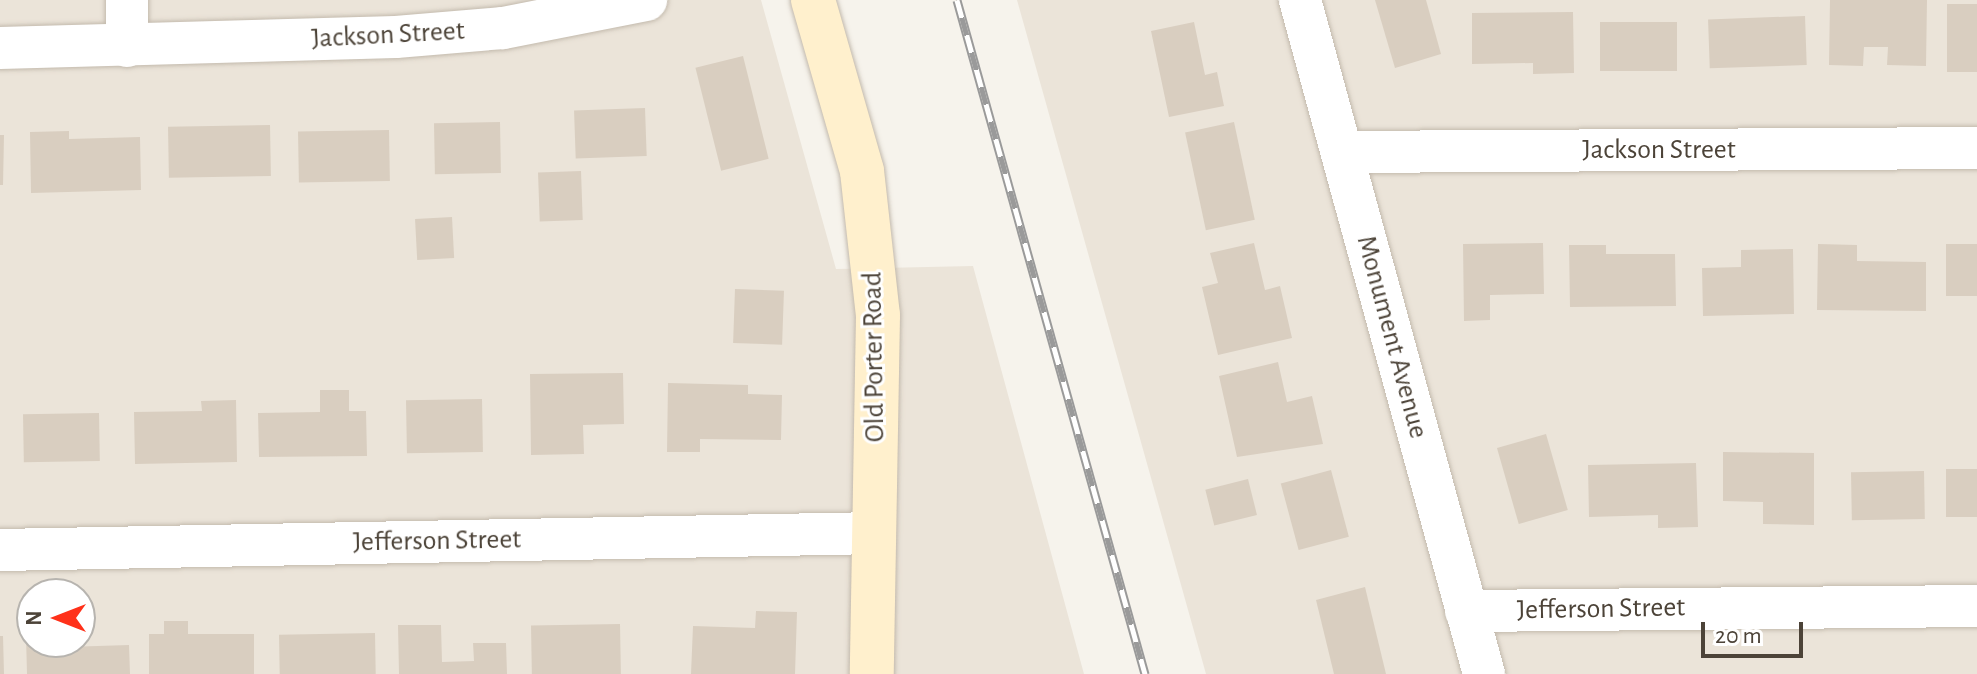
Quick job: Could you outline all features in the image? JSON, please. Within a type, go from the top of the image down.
[{"type":"street","points":[[127,0],[127,46]]},
{"type":"street","name":"Jackson Street","points":[[0,48],[127,46],[488,29],[646,0]]},
{"type":"street","name":"Old Porter Road","points":[[813,0],[862,171],[878,315],[872,674]]},
{"type":"street","name":"Monument Avenue","points":[[1300,0],[1484,674]]},
{"type":"street","name":"Jackson Street","points":[[1342,152],[1977,148]]},
{"type":"street","name":"Jefferson Street","points":[[0,550],[875,533]]},
{"type":"street","name":"Jefferson Street","points":[[1466,611],[1977,606]]},
{"type":"shaded area","points":[[0,0],[761,0],[836,269],[973,266],[1084,674],[0,674]]},
{"type":"shaded area","points":[[1017,0],[1977,0],[1977,674],[1206,674]]},
{"type":"building","points":[[1375,0],[1426,0],[1441,54],[1395,68]]},
{"type":"building","points":[[1830,0],[1927,0],[1926,66],[1887,65],[1888,47],[1864,47],[1863,66],[1829,65]]},
{"type":"building","points":[[1947,4],[1977,4],[1977,72],[1947,72]]},
{"type":"building","points":[[1573,12],[1574,73],[1533,74],[1533,63],[1472,64],[1472,13]]},
{"type":"building","points":[[1805,16],[1807,65],[1710,68],[1708,19]]},
{"type":"building","points":[[1194,22],[1205,75],[1217,72],[1224,106],[1169,117],[1151,31]]},
{"type":"building","points":[[1600,22],[1677,22],[1677,71],[1600,71]]},
{"type":"building","points":[[743,56],[769,159],[721,171],[695,68]]},
{"type":"building","points":[[645,108],[647,156],[576,158],[574,110]]},
{"type":"building","points":[[500,122],[501,173],[435,174],[434,123]]},
{"type":"building","points":[[1234,122],[1255,220],[1206,230],[1185,132]]},
{"type":"building","points":[[270,125],[271,176],[169,178],[168,127]]},
{"type":"building","points":[[389,130],[390,181],[299,183],[298,132]]},
{"type":"building","points":[[69,131],[69,139],[140,137],[141,190],[31,193],[30,132]]},
{"type":"building","points":[[0,135],[4,135],[3,185],[0,185]]},
{"type":"building","points":[[581,171],[583,220],[540,221],[538,173]]},
{"type":"building","points":[[452,217],[454,258],[417,260],[415,219]]},
{"type":"building","points":[[1254,243],[1265,290],[1280,286],[1292,338],[1218,355],[1202,287],[1218,283],[1210,253]]},
{"type":"building","points":[[1543,243],[1544,294],[1490,295],[1490,320],[1464,321],[1463,244]]},
{"type":"building","points":[[1818,244],[1857,245],[1857,261],[1926,262],[1926,311],[1817,310]]},
{"type":"building","points":[[1946,244],[1977,244],[1977,296],[1946,296]]},
{"type":"building","points":[[1569,245],[1606,245],[1606,254],[1675,254],[1676,306],[1570,307]]},
{"type":"building","points":[[1793,249],[1794,314],[1703,316],[1702,268],[1741,267],[1741,250]]},
{"type":"building","points":[[735,289],[784,291],[782,345],[733,343]]},
{"type":"building","points":[[1278,362],[1287,402],[1312,396],[1323,444],[1237,457],[1219,376]]},
{"type":"building","points":[[623,373],[624,424],[583,425],[584,454],[531,455],[530,374]]},
{"type":"building","points":[[668,383],[748,385],[748,394],[782,395],[781,440],[700,439],[700,452],[667,452]]},
{"type":"building","points":[[320,390],[349,390],[349,411],[366,411],[367,456],[259,457],[258,413],[320,412]]},
{"type":"building","points":[[482,399],[483,452],[407,453],[406,400]]},
{"type":"building","points":[[236,400],[237,462],[135,464],[134,412],[202,411],[201,401]]},
{"type":"building","points":[[99,413],[100,461],[24,462],[23,414]]},
{"type":"building","points":[[1546,434],[1568,510],[1519,524],[1497,448]]},
{"type":"building","points":[[1723,452],[1814,453],[1814,525],[1763,524],[1763,502],[1723,501]]},
{"type":"building","points":[[1696,463],[1698,527],[1658,528],[1658,515],[1589,517],[1588,465]]},
{"type":"building","points":[[1946,469],[1977,469],[1977,517],[1946,517]]},
{"type":"building","points":[[1331,470],[1349,537],[1299,550],[1281,483]]},
{"type":"building","points":[[1924,471],[1925,519],[1852,520],[1851,472]]},
{"type":"building","points":[[1248,479],[1257,515],[1214,526],[1205,490]]},
{"type":"building","points":[[1365,587],[1386,674],[1334,674],[1316,600]]},
{"type":"building","points":[[756,611],[797,612],[795,674],[691,674],[693,626],[755,628]]},
{"type":"building","points":[[164,621],[188,621],[188,634],[254,634],[254,674],[149,674],[149,634],[164,634]]},
{"type":"building","points":[[620,624],[621,674],[532,674],[531,626]]},
{"type":"building","points":[[398,625],[441,625],[442,662],[474,661],[473,643],[506,643],[507,674],[399,674]]},
{"type":"building","points":[[375,633],[376,674],[280,674],[279,635]]},
{"type":"building","points":[[0,636],[3,636],[4,674],[0,674]]},
{"type":"building","points":[[129,645],[130,674],[27,674],[27,658],[96,658],[96,646]]},
{"type":"railway","points":[[957,0],[1145,674]]}]
